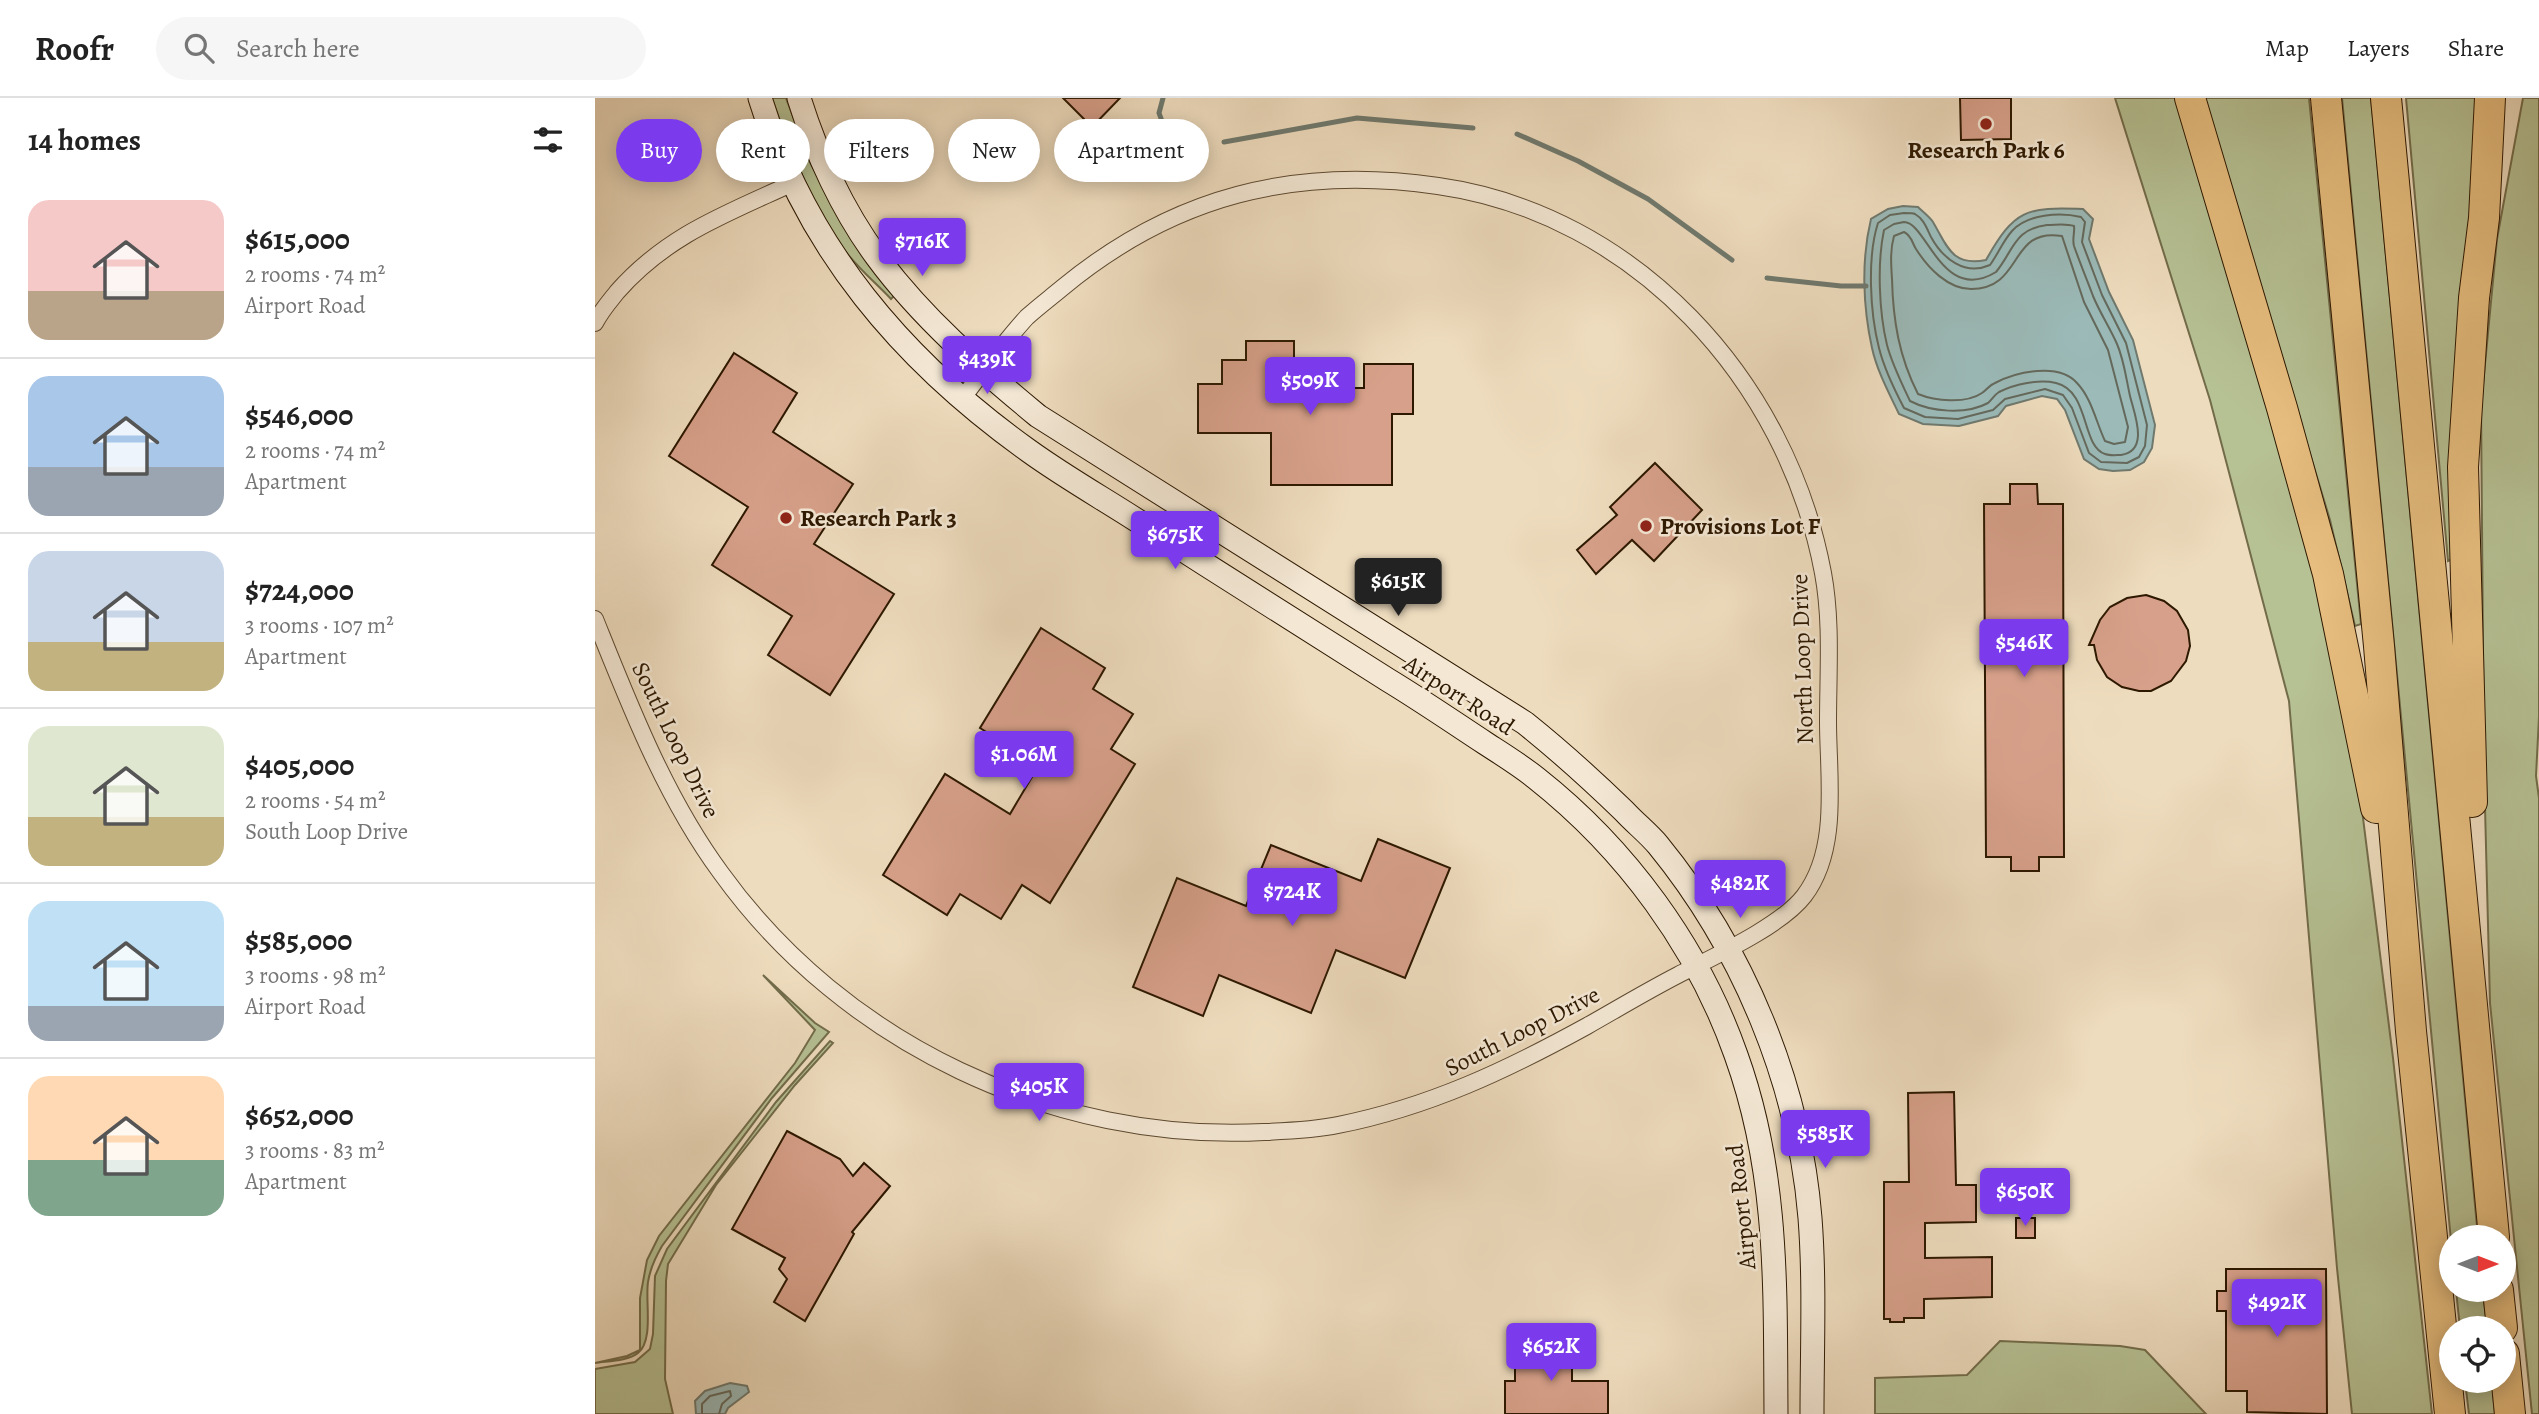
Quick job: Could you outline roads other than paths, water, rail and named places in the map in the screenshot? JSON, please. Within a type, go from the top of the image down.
[{"type":"highway","points":[[2190,98],[2328,574],[2380,830],[2411,1031]]},
{"type":"highway","points":[[2326,98],[2379,646],[2411,1031],[2450,1414]]},
{"type":"highway","points":[[2386,98],[2493,1225]]},
{"type":"highway","points":[[2484,218],[2490,98]]},
{"type":"highway","points":[[2466,934],[2476,860],[2470,774],[2463,467],[2473,312],[2484,218],[2495,148],[2507,98]]},
{"type":"highway","points":[[2508,1393],[2510,1414]]},
{"type":"main road","name":"Airport Road","points":[[760,98],[793,183],[852,283],[891,332],[962,399],[1029,451],[1417,698],[1535,777],[1586,821],[1621,859],[1670,923],[1697,965],[1734,1049],[1759,1131],[1775,1263],[1776,1414]]},
{"type":"main road","name":"Airport Road","points":[[799,98],[842,200],[876,256],[917,306],[983,370],[1038,416],[1525,723],[1585,772],[1656,844],[1707,915],[1727,950],[1755,1002],[1782,1076],[1804,1171],[1812,1259],[1812,1414]]},
{"type":"street","name":"North Loop Drive","points":[[962,399],[1030,315],[1115,247],[1185,212],[1260,189],[1309,181],[1353,179],[1399,181],[1484,194],[1523,206],[1564,224],[1620,257],[1654,282],[1673,297],[1717,345],[1746,382],[1770,423],[1789,463],[1811,525],[1826,591],[1829,822],[1821,865],[1804,897],[1792,909],[1727,950],[1697,965]]},
{"type":"street","points":[[595,323],[600,312],[634,272],[670,242],[793,183]]},
{"type":"street","name":"South Loop Drive","points":[[595,619],[658,765],[692,830],[745,906],[819,979],[866,1017],[938,1061],[1044,1105],[1088,1117],[1188,1133],[1242,1133],[1335,1126],[1454,1092],[1504,1070],[1697,965]]},
{"type":"water","points":[[1918,207],[1932,220],[1952,253],[1965,260],[1975,261],[1986,260],[2014,221],[2035,211],[2083,209],[2093,219],[2089,239],[2109,292],[2133,340],[2155,425],[2152,448],[2144,462],[2130,470],[2099,469],[2084,459],[2065,410],[2057,399],[2042,396],[2006,406],[1998,416],[1959,426],[1923,424],[1899,414],[1872,348],[1865,300],[1865,267],[1871,219],[1888,209]]},
{"type":"water","points":[[730,1383],[747,1386],[749,1392],[728,1408],[725,1414],[696,1414],[695,1401],[705,1391]]},
{"type":"waterway","points":[[1161,119],[1159,113],[1163,98]]},
{"type":"waterway","points":[[1224,142],[1357,118],[1473,128]]},
{"type":"waterway","points":[[1517,134],[1578,161],[1648,199],[1732,260]]},
{"type":"waterway","points":[[1767,278],[1866,286]]},
{"type":"place","name":"Research Park 6","points":[[1986,124]]},
{"type":"place","name":"Research Park 3","points":[[786,518]]},
{"type":"place","name":"Provisions Lot F","points":[[1646,526]]}]
